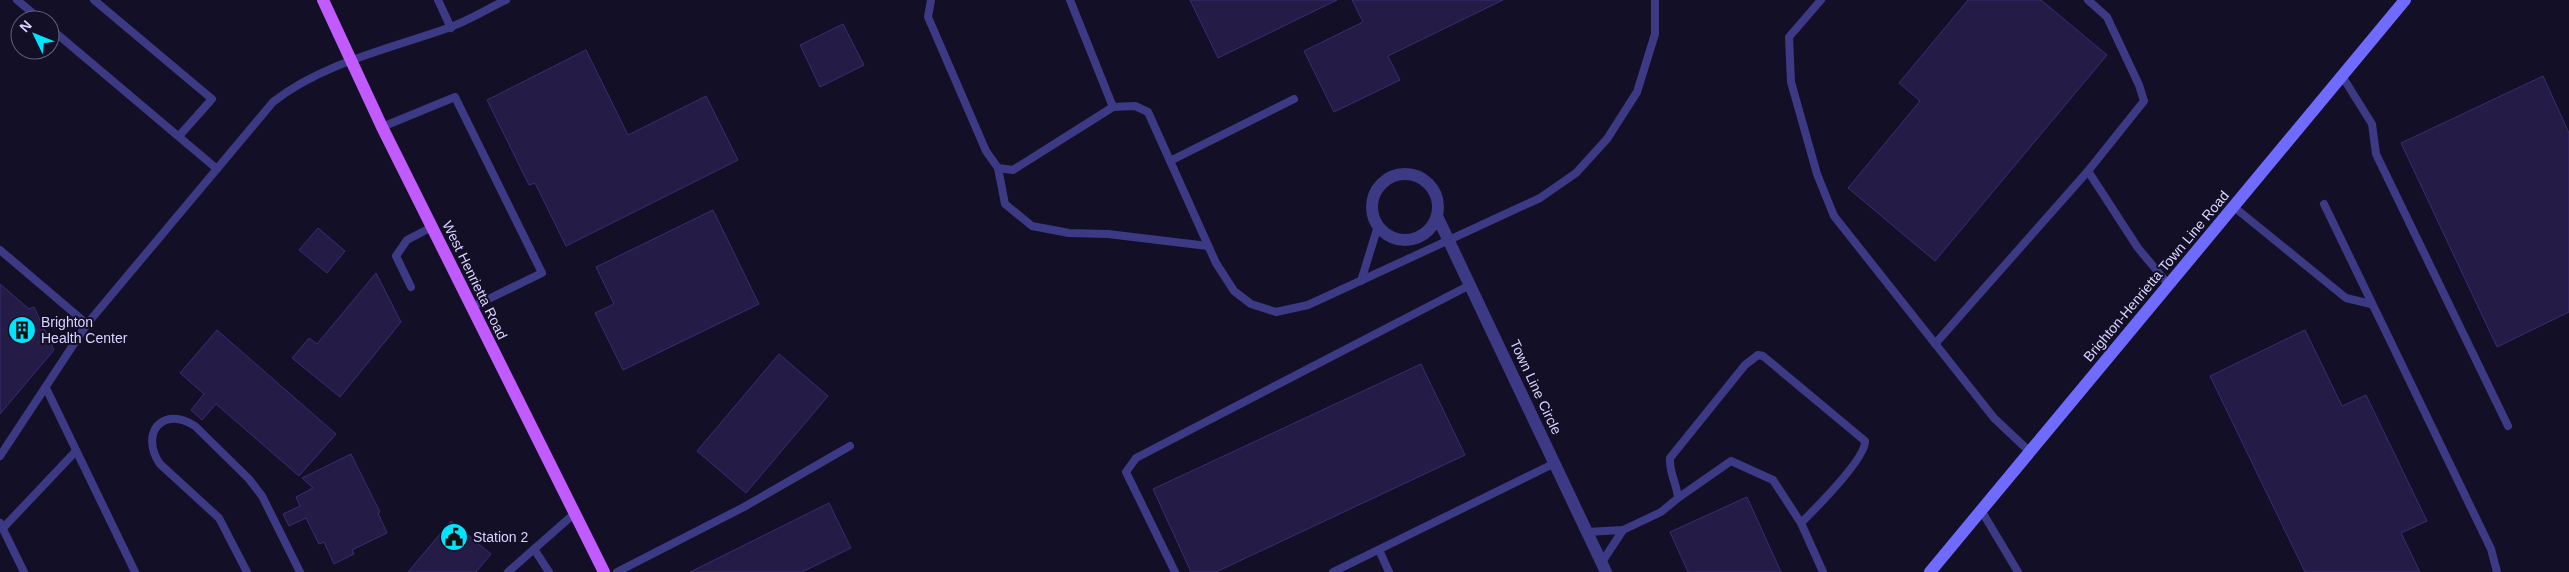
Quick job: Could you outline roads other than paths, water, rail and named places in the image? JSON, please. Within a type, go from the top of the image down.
[{"type":"main road","name":"West Henrietta Road","points":[[322,0],[382,127],[604,572]]},
{"type":"street","name":"Brighton-Henrietta Town Line Road","points":[[1930,572],[2405,0]]},
{"type":"street","name":"Town Line Circle","points":[[1378,226],[1374,216],[1374,196],[1380,186],[1399,174],[1410,174],[1430,184],[1436,194],[1437,216],[1604,567]]},
{"type":"street","points":[[1378,226],[1395,238],[1406,240],[1426,233],[1437,216]]},
{"type":"lane","points":[[17,0],[29,10]]},
{"type":"lane","points":[[94,0],[212,99],[179,136]]},
{"type":"lane","points":[[438,0],[451,28]]},
{"type":"lane","points":[[0,456],[87,324],[273,102],[294,86],[352,60],[451,28],[491,3],[506,0]]},
{"type":"lane","points":[[931,0],[928,17],[986,151],[998,168],[1005,204],[1032,226],[1069,233],[1108,234],[1208,246]]},
{"type":"lane","points":[[1070,0],[1113,108]]},
{"type":"lane","points":[[998,168],[1013,170],[1113,108],[1135,106],[1148,112],[1208,246],[1234,291],[1251,304],[1276,312],[1308,305],[1540,198],[1576,173],[1607,138],[1637,92],[1655,34],[1655,0]]},
{"type":"lane","points":[[1821,0],[1789,38],[1791,82],[1817,174],[1834,216],[1994,418],[2030,452]]},
{"type":"lane","points":[[1934,344],[2088,171],[2144,101],[2139,85],[2107,18],[2088,0]]},
{"type":"lane","points":[[60,36],[217,169]]},
{"type":"lane","points":[[2342,76],[2372,124],[2376,154],[2508,426]]},
{"type":"lane","points":[[382,127],[455,97],[542,273],[472,307]]},
{"type":"lane","points":[[1170,161],[1294,100]]},
{"type":"lane","points":[[2088,171],[2138,248],[2169,285]]},
{"type":"lane","points":[[2324,204],[2490,549],[2497,572]]},
{"type":"lane","points":[[2234,207],[2346,298],[2371,304]]},
{"type":"lane","points":[[1361,281],[1378,226]]},
{"type":"lane","points":[[411,287],[396,256],[407,240],[432,227]]},
{"type":"lane","points":[[0,250],[87,324]]},
{"type":"lane","points":[[1175,572],[1126,472],[1136,458],[1470,285]]},
{"type":"lane","points":[[1678,498],[1678,488],[1672,479],[1670,458],[1745,365],[1758,355],[1763,356],[1865,441],[1863,453],[1819,506],[1801,523]]},
{"type":"lane","points":[[46,388],[135,572]]},
{"type":"lane","points":[[247,572],[219,518],[160,464],[155,456],[151,447],[151,435],[155,428],[165,420],[185,420],[195,426],[249,479],[275,520],[300,572]]},
{"type":"lane","points":[[617,572],[744,507],[850,446]]},
{"type":"lane","points":[[24,572],[1,526],[76,451]]},
{"type":"lane","points":[[1587,532],[1624,530],[1661,512],[1731,461],[1773,480],[1801,523],[1823,572]]},
{"type":"lane","points":[[1333,572],[1555,463]]},
{"type":"lane","points":[[1981,510],[2018,572]]},
{"type":"lane","points":[[508,572],[574,513]]},
{"type":"lane","points":[[1604,567],[1624,530]]},
{"type":"lane","points":[[534,548],[549,572]]},
{"type":"lane","points":[[1379,550],[1389,572]]},
{"type":"place","name":"Brighton Health Center","points":[[22,330]]},
{"type":"place","name":"Station 2","points":[[454,537]]}]
